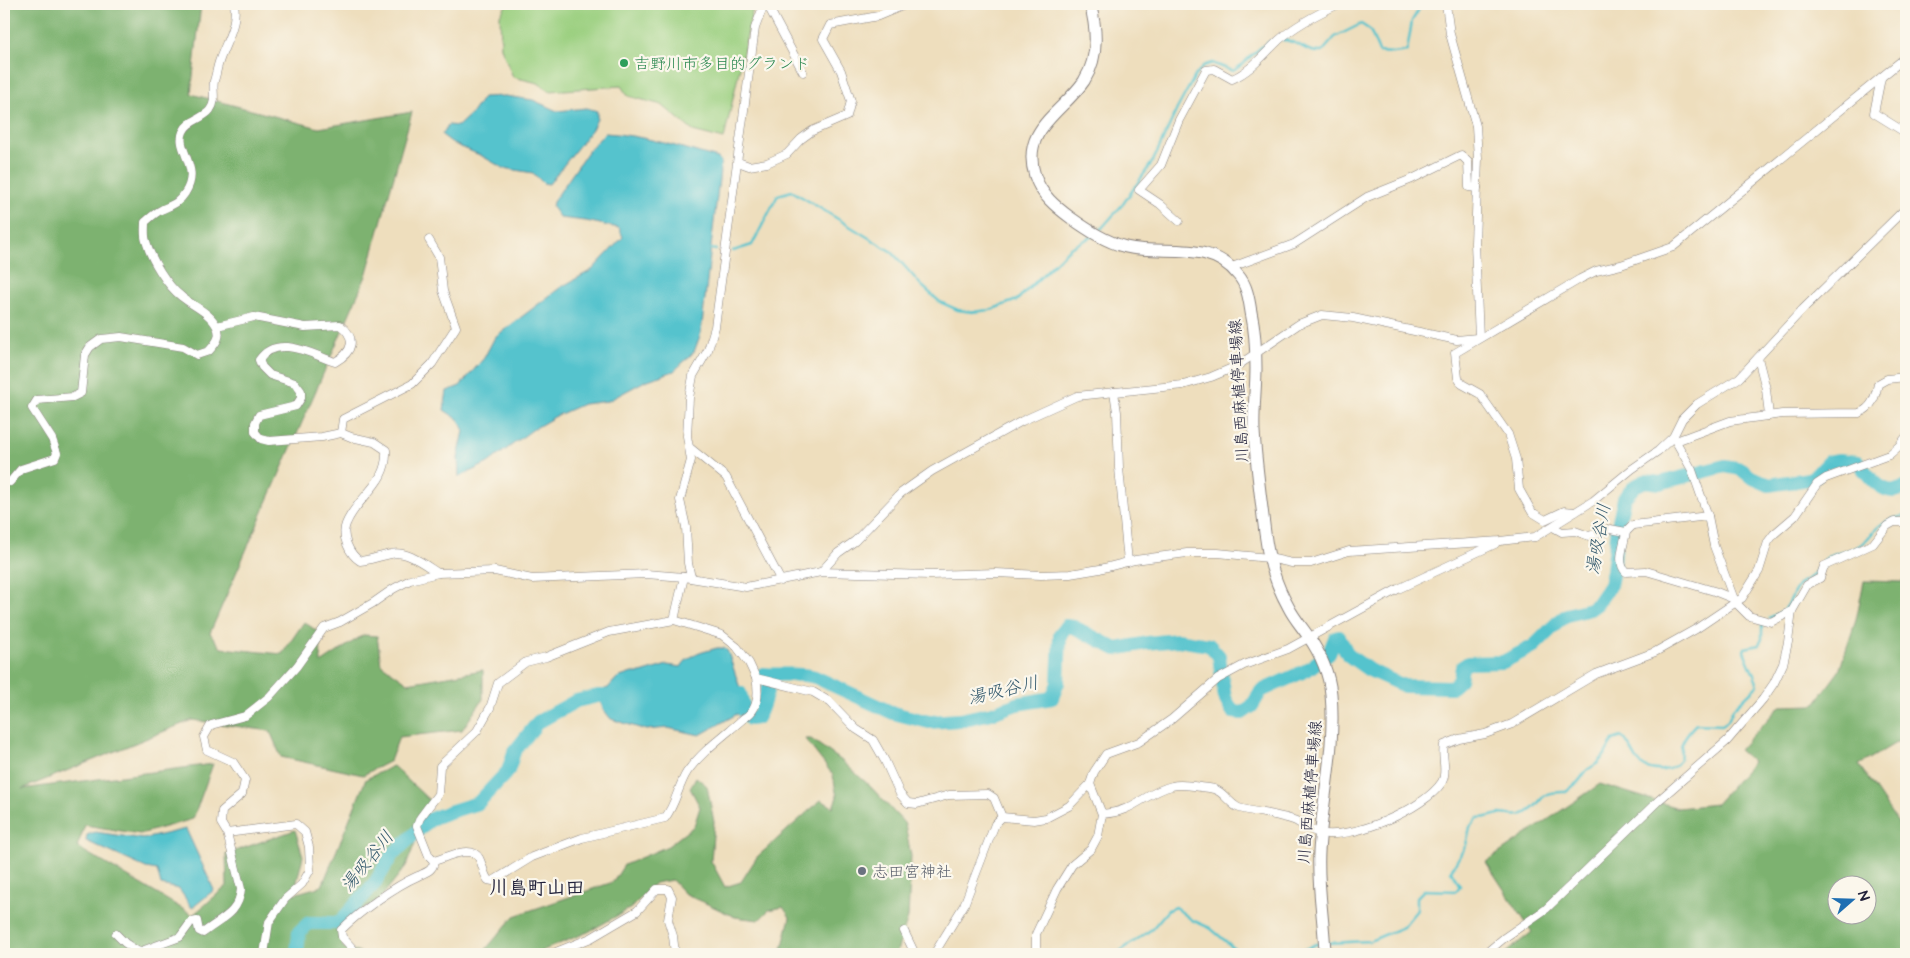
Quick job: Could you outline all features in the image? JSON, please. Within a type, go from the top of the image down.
[{"type":"main road","name":"川島西麻植停車場線","points":[[1090,4],[1096,30],[1094,56],[1084,80],[1049,117],[1036,137],[1032,149],[1034,174],[1039,187],[1056,207],[1083,226],[1112,242],[1138,249],[1197,251],[1217,258],[1232,268],[1242,280],[1248,297],[1256,338],[1254,432],[1269,558],[1282,597],[1310,638],[1325,667],[1331,690],[1333,713],[1328,777],[1320,833],[1319,880],[1324,947]]},
{"type":"street","points":[[10,482],[21,469],[55,458],[57,453],[52,440],[32,408],[37,400],[73,397],[81,393],[85,355],[90,347],[101,340],[121,338],[183,347],[197,354],[210,351],[216,342],[219,335],[217,326],[209,316],[180,296],[161,273],[146,240],[145,222],[160,211],[176,204],[186,192],[192,178],[190,162],[181,140],[183,130],[193,120],[209,111],[215,98],[213,86],[218,62],[234,24],[234,4]]},
{"type":"street","points":[[674,620],[688,577],[686,527],[680,500],[691,460],[688,423],[693,376],[708,350],[715,327],[755,28],[763,7],[767,4],[803,72]]},
{"type":"street","points":[[738,162],[749,166],[767,162],[786,154],[812,131],[847,116],[851,101],[841,71],[823,39],[830,25],[878,16],[904,4]]},
{"type":"street","points":[[1179,221],[1160,204],[1139,190],[1161,165],[1179,120],[1206,70],[1214,69],[1232,79],[1243,74],[1278,41],[1317,14],[1340,4]]},
{"type":"street","points":[[1446,4],[1450,34],[1476,126],[1477,188],[1475,243],[1479,338]]},
{"type":"street","points":[[1576,512],[1564,511],[1545,520],[1532,512],[1519,489],[1516,459],[1508,434],[1480,394],[1462,384],[1458,378],[1455,353],[1580,278],[1596,271],[1621,265],[1673,247],[1906,57]]},
{"type":"street","points":[[1881,78],[1874,113],[1906,133]]},
{"type":"street","points":[[1232,268],[1294,244],[1367,197],[1412,179],[1461,155],[1468,162],[1469,187],[1477,188]]},
{"type":"street","points":[[1674,439],[1682,419],[1697,404],[1738,378],[1802,310],[1906,208]]},
{"type":"street","points":[[341,433],[343,419],[412,384],[432,364],[456,327],[442,291],[439,257],[429,240]]},
{"type":"street","points":[[821,572],[838,553],[855,541],[901,493],[932,471],[1022,421],[1077,396],[1183,385],[1211,377],[1237,366],[1286,331],[1322,315],[1353,318],[1456,340],[1479,338]]},
{"type":"street","points":[[217,326],[254,317],[305,327],[340,324],[346,330],[351,348],[344,357],[335,362],[296,348],[274,348],[264,353],[259,360],[262,367],[270,375],[295,382],[301,391],[301,398],[296,406],[259,415],[255,423],[255,432],[261,439],[269,441],[322,437],[341,433],[374,442],[386,450],[387,462],[380,478],[345,525],[346,541],[352,556],[360,561],[392,553],[405,554],[438,573]]},
{"type":"street","points":[[1758,358],[1766,389],[1769,416]]},
{"type":"street","points":[[116,934],[125,943],[139,952],[180,937],[191,922],[197,921],[199,931],[202,933],[235,909],[240,898],[241,889],[227,833],[221,823],[222,811],[242,794],[245,780],[233,762],[207,750],[204,737],[211,725],[245,716],[269,698],[297,666],[324,628],[340,622],[410,580],[438,573],[495,571],[532,579],[646,574],[688,577],[746,586],[781,581],[821,572],[930,575],[996,572],[1041,575],[1085,572],[1128,562],[1187,552],[1269,558],[1292,563],[1311,562],[1349,551],[1535,537],[1593,502],[1632,469],[1674,439],[1730,420],[1782,414],[1859,413],[1867,410],[1876,396],[1878,384],[1888,379],[1906,377]]},
{"type":"street","points":[[1114,392],[1128,562]]},
{"type":"street","points":[[1102,814],[1115,813],[1133,807],[1160,790],[1174,785],[1213,788],[1227,796],[1237,807],[1257,810],[1293,820],[1320,833],[1337,834],[1358,830],[1397,816],[1413,807],[1437,788],[1443,780],[1445,771],[1442,754],[1444,745],[1459,739],[1486,734],[1512,724],[1596,674],[1655,652],[1696,629],[1734,600],[1742,598],[1759,571],[1768,542],[1774,534],[1795,516],[1817,484],[1826,478],[1889,455],[1906,436]]},
{"type":"street","points":[[1674,439],[1694,473],[1708,516],[1714,546],[1734,600]]},
{"type":"street","points":[[689,447],[726,477],[781,581]]},
{"type":"street","points":[[1708,516],[1633,525],[1624,532],[1621,568],[1626,572],[1646,571],[1714,591],[1734,600],[1749,616],[1772,622],[1792,611]]},
{"type":"street","points":[[1485,954],[1504,938],[1546,909],[1659,800],[1727,741],[1763,699],[1774,683],[1783,664],[1792,611],[1807,585],[1820,578],[1824,566],[1839,558],[1855,554],[1873,544],[1887,526],[1894,522],[1906,522]]},
{"type":"street","points":[[1553,527],[1562,532],[1575,531],[1589,536],[1610,529],[1624,532]]},
{"type":"street","points":[[1002,817],[1026,820],[1046,818],[1069,806],[1090,784],[1094,772],[1106,754],[1139,742],[1172,719],[1218,679],[1244,665],[1288,649],[1415,580],[1500,541]]},
{"type":"street","points":[[674,620],[722,635],[737,647],[749,663],[756,678],[757,704],[748,716],[698,759],[687,772],[665,818],[582,838],[532,857],[494,881],[488,880],[479,856],[473,852],[465,852],[434,861],[429,856],[419,830],[420,818],[438,794],[440,766],[477,731],[490,708],[498,683],[526,662],[546,657],[609,632],[674,620]]},
{"type":"street","points":[[756,678],[813,692],[830,702],[856,729],[873,740],[900,794],[908,803],[916,804],[949,795],[988,794],[994,798],[1002,817]]},
{"type":"street","points":[[1036,954],[1036,934],[1047,914],[1057,889],[1072,865],[1091,849],[1098,836],[1102,814],[1090,784]]},
{"type":"street","points":[[934,954],[964,905],[995,824],[1002,817]]},
{"type":"street","points":[[227,833],[296,824],[305,832],[309,847],[310,870],[302,884],[285,899],[269,922],[264,954]]},
{"type":"street","points":[[356,954],[342,937],[341,930],[401,883],[430,870],[434,866],[434,861]]},
{"type":"street","points":[[551,954],[591,938],[637,911],[658,889],[668,889],[672,897],[668,920],[673,936],[675,954]]},
{"type":"street","points":[[904,931],[915,954]]},
{"type":"green space","points":[[4,4],[201,4],[191,94],[319,128],[412,112],[366,276],[210,633],[221,648],[282,654],[304,622],[320,633],[321,663],[363,635],[377,636],[381,664],[408,683],[483,670],[483,699],[462,730],[399,737],[390,761],[363,775],[281,757],[270,731],[192,720],[22,789],[213,764],[193,819],[140,834],[85,825],[77,847],[193,915],[227,886],[226,854],[295,830],[303,856],[294,894],[322,886],[366,779],[393,766],[431,802],[406,866],[378,901],[336,925],[343,947],[363,954],[4,954]]},
{"type":"green space","name":"吉野川市多目的グランド","points":[[507,4],[754,4],[724,139],[693,131],[662,105],[628,96],[621,86],[550,91],[538,83],[513,77],[501,48],[500,15]]},
{"type":"green space","points":[[1906,573],[1906,737],[1859,765],[1906,835],[1906,954],[1504,954],[1532,932],[1486,862],[1600,784],[1678,808],[1716,804],[1753,762],[1739,750],[1780,706],[1814,705],[1839,671],[1856,620],[1864,581],[1902,582]]},
{"type":"green space","points":[[805,739],[811,739],[842,761],[870,786],[905,824],[911,856],[908,918],[896,954],[781,954],[790,917],[783,907],[769,910],[759,920],[735,917],[684,893],[672,880],[655,883],[631,908],[588,932],[534,954],[482,954],[514,916],[613,882],[624,865],[668,846],[694,826],[700,807],[690,788],[696,777],[707,786],[714,822],[711,861],[725,887],[741,882],[757,857],[821,800],[833,807],[837,797],[833,775]]},
{"type":"water","points":[[505,96],[533,100],[557,111],[587,108],[597,111],[597,119],[592,129],[549,184],[543,183],[533,173],[503,168],[482,156],[454,144],[442,135],[448,125],[458,126],[472,113],[483,97]]},
{"type":"water","points":[[605,133],[634,136],[662,142],[718,158],[721,162],[701,333],[694,352],[674,371],[645,381],[608,401],[583,404],[556,416],[532,430],[488,463],[459,477],[458,458],[464,431],[459,420],[444,410],[447,391],[460,386],[484,358],[495,337],[561,287],[592,270],[623,237],[619,228],[560,218],[552,207],[553,202],[589,150]]},
{"type":"water","points":[[717,648],[725,648],[728,652],[747,709],[741,715],[737,714],[700,735],[668,728],[646,730],[611,719],[603,709],[597,692],[608,688],[617,678],[667,665],[681,667],[692,656]]},
{"type":"water","points":[[186,829],[214,890],[192,908],[179,889],[161,885],[157,870],[146,868],[86,841],[87,835],[95,832],[143,839]]},
{"type":"waterway","points":[[1283,40],[1294,42],[1311,51],[1322,52],[1335,37],[1361,24],[1370,30],[1379,52],[1394,53],[1407,51],[1412,21],[1422,4]]},
{"type":"waterway","points":[[1101,229],[1123,204],[1153,161],[1177,109],[1195,76],[1203,66],[1212,63],[1233,71],[1264,45],[1275,40]]},
{"type":"waterway","points":[[733,251],[752,245],[778,195],[792,191],[892,252],[921,285],[940,302],[958,310],[972,312],[990,310],[1017,300],[1070,248],[1093,236]]},
{"type":"waterway","points":[[711,249],[716,250]]},
{"type":"waterway","name":"湯吸谷川","points":[[763,674],[815,677],[893,713],[929,722],[960,720],[992,713],[1017,704],[1052,698],[1058,683],[1060,635],[1066,626],[1074,627],[1116,649],[1178,640],[1209,645],[1219,656],[1225,698],[1233,712],[1242,713],[1252,706],[1261,691],[1307,670],[1329,653],[1335,638],[1339,637],[1348,655],[1369,670],[1404,686],[1452,687],[1460,680],[1462,667],[1468,663],[1503,662],[1534,646],[1567,615],[1590,609],[1597,604],[1610,585],[1618,525],[1624,498],[1635,486],[1645,481],[1660,483],[1725,466],[1741,469],[1751,477],[1769,485],[1809,479],[1816,475],[1828,462],[1839,460],[1858,462],[1867,474],[1885,489],[1892,491],[1906,486]]},
{"type":"waterway","points":[[1769,618],[1786,608],[1800,584],[1814,575],[1825,559],[1831,555],[1857,547],[1885,522],[1906,514]]},
{"type":"waterway","points":[[1327,943],[1370,941],[1403,927],[1417,910],[1417,897],[1424,890],[1456,891],[1460,886],[1451,871],[1466,845],[1470,827],[1477,818],[1500,814],[1521,815],[1531,810],[1544,796],[1556,792],[1566,792],[1578,782],[1587,770],[1598,763],[1613,740],[1622,737],[1638,761],[1649,769],[1664,770],[1676,765],[1680,758],[1684,739],[1696,724],[1722,725],[1728,721],[1733,709],[1758,685],[1744,651],[1745,648],[1759,645],[1762,639],[1762,625]]},
{"type":"waterway","points":[[740,693],[745,713],[750,719],[757,718],[774,675]]},
{"type":"waterway","name":"湯吸谷川","points":[[297,954],[299,932],[309,923],[339,923],[375,883],[392,855],[424,825],[433,818],[478,803],[508,771],[514,752],[538,722],[576,701],[598,696],[616,696]]},
{"type":"waterway","points":[[1116,954],[1152,929],[1168,910],[1175,907],[1192,920],[1210,928],[1241,954]]},
{"type":"waterway","points":[[1295,954],[1316,944],[1322,944]]},
{"type":"place","name":"吉野川市多目的グランド","points":[[624,63]]},
{"type":"place","name":"志田宮神社","points":[[862,871]]},
{"type":"district","name":"川島町山田","points":[[537,887]]}]
